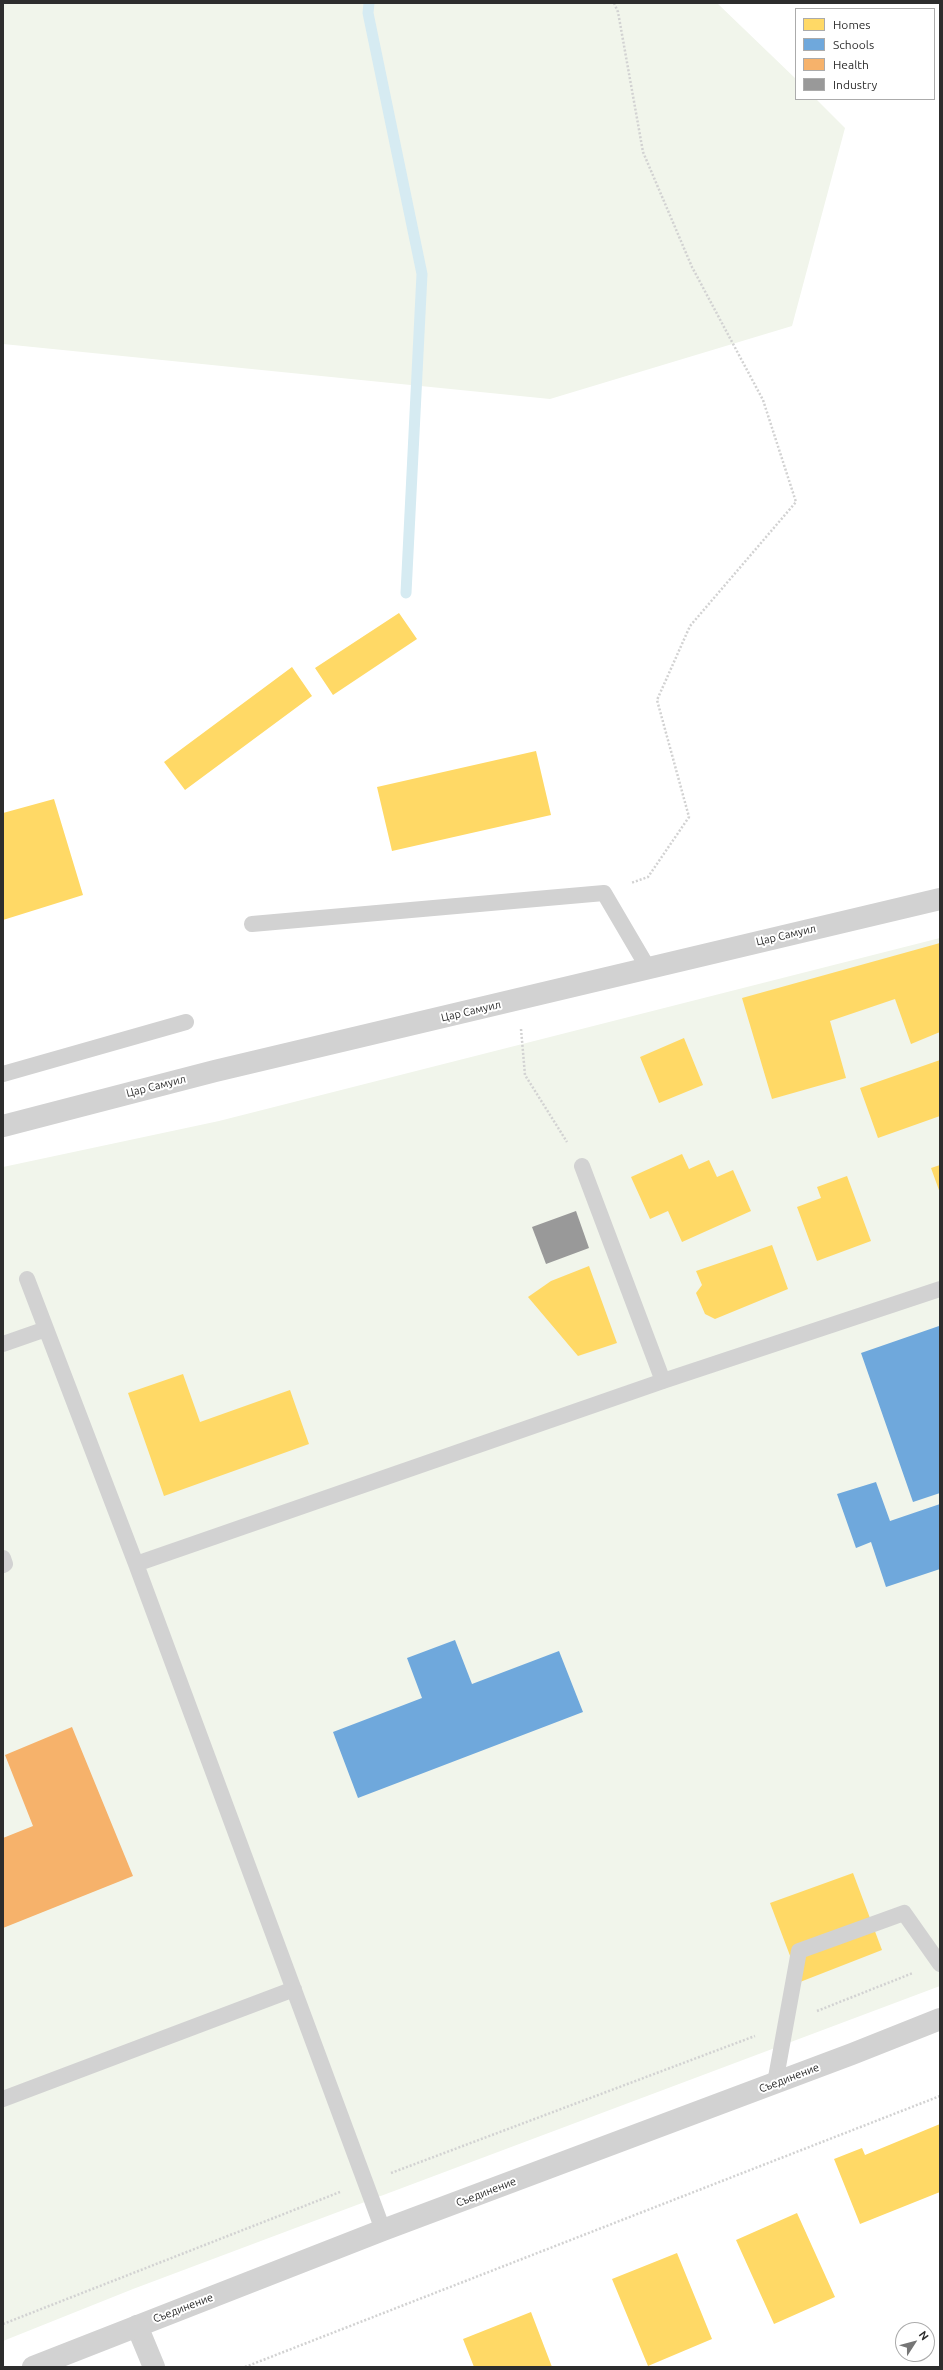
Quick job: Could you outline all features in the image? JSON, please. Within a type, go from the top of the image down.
[{"type":"street","name":"Цар Самуил","points":[[3,1126],[214,1071],[940,899]]},
{"type":"street","name":"Съединение","points":[[32,2367],[383,2230],[776,2083],[940,2019]]},
{"type":"street","points":[[137,2326],[154,2367]]},
{"type":"lane","points":[[252,924],[604,893],[648,968]]},
{"type":"lane","points":[[3,1074],[186,1022]]},
{"type":"lane","points":[[582,1166],[663,1381]]},
{"type":"lane","points":[[27,1279],[136,1564],[383,2230]]},
{"type":"lane","points":[[136,1564],[663,1381],[940,1289]]},
{"type":"lane","points":[[3,1344],[46,1329]]},
{"type":"lane","points":[[3,1558],[5,1564],[3,1565]]},
{"type":"lane","points":[[776,2083],[800,1951],[904,1913],[939,1963]]},
{"type":"lane","points":[[3,2099],[294,1989]]},
{"type":"path","points":[[604,893],[648,877],[689,817],[657,700],[690,626],[796,502],[763,400],[692,267],[643,152],[618,12],[614,3]]},
{"type":"path","points":[[519,999],[525,1075],[582,1166]]},
{"type":"path","points":[[3,2324],[365,2182],[786,2024],[939,1963]]},
{"type":"path","points":[[244,2367],[940,2096]]},
{"type":"shaded area","points":[[3,3],[717,3],[795,78],[795,100],[817,100],[845,128],[792,326],[550,399],[3,344]]},
{"type":"shaded area","points":[[940,938],[940,1986],[133,2289],[3,2341],[3,1167],[219,1121]]},
{"type":"building: Homes","points":[[399,613],[417,639],[333,695],[315,668]]},
{"type":"building: Homes","points":[[292,667],[312,696],[185,790],[164,762]]},
{"type":"building: Homes","points":[[536,751],[551,815],[392,851],[377,787]]},
{"type":"building: Homes","points":[[54,799],[83,895],[3,920],[3,813]]},
{"type":"building: Homes","points":[[940,943],[940,1032],[911,1044],[895,999],[830,1021],[846,1078],[772,1099],[742,998]]},
{"type":"building: Homes","points":[[684,1038],[703,1085],[659,1103],[640,1057]]},
{"type":"building: Homes","points":[[940,1060],[940,1116],[878,1138],[860,1088]]},
{"type":"building: Homes","points":[[682,1154],[689,1169],[709,1160],[717,1177],[733,1170],[751,1211],[682,1242],[668,1211],[650,1219],[631,1177]]},
{"type":"building: Homes","points":[[940,1165],[940,1193],[931,1168]]},
{"type":"building: Homes","points":[[847,1176],[871,1241],[817,1261],[797,1207],[821,1198],[817,1187]]},
{"type":"building: Homes","points":[[772,1245],[788,1289],[715,1319],[705,1314],[696,1293],[702,1285],[696,1271]]},
{"type":"building: Homes","points":[[589,1266],[617,1343],[578,1356],[528,1297],[551,1281]]},
{"type":"building: Homes","points":[[183,1374],[200,1422],[290,1390],[309,1444],[164,1496],[128,1393]]},
{"type":"building: Homes","points":[[853,1873],[882,1950],[800,1982],[770,1903]]},
{"type":"building: Homes","points":[[940,2124],[940,2192],[860,2224],[834,2159],[862,2148],[865,2155]]},
{"type":"building: Homes","points":[[797,2213],[835,2297],[774,2324],[736,2240]]},
{"type":"building: Homes","points":[[677,2253],[712,2339],[648,2366],[612,2279]]},
{"type":"building: Homes","points":[[531,2312],[552,2367],[474,2367],[463,2339]]},
{"type":"building: Schools","points":[[939,1326],[940,1493],[913,1502],[861,1353]]},
{"type":"building: Schools","points":[[876,1482],[890,1521],[940,1504],[940,1569],[886,1587],[871,1542],[856,1548],[837,1494]]},
{"type":"building: Schools","points":[[455,1640],[472,1684],[559,1651],[583,1712],[358,1798],[333,1732],[422,1698],[407,1658]]},
{"type":"building: Health","points":[[72,1727],[133,1876],[3,1928],[3,1838],[33,1826],[5,1755]]},
{"type":"building: Industry","points":[[576,1211],[589,1248],[546,1264],[532,1227]]},
{"type":"waterway","points":[[369,3],[368,13],[422,274],[406,593]]}]
